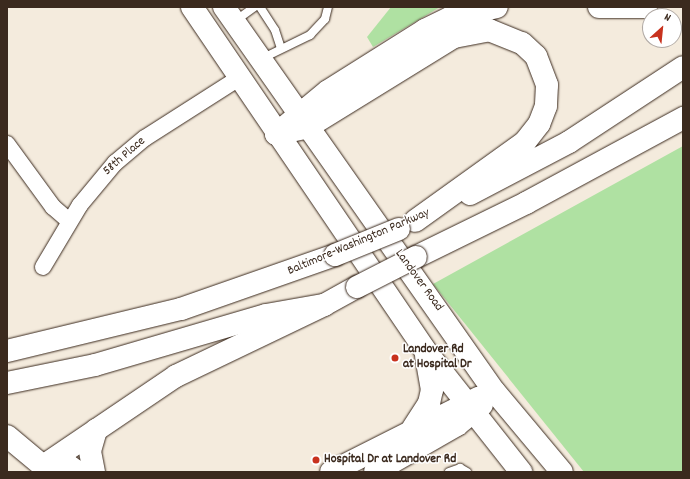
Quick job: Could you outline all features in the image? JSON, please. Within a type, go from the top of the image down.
[{"type":"main road","points":[[192,7],[276,134],[424,349],[518,471]]},
{"type":"main road","points":[[303,120],[425,30],[450,18],[497,7]]},
{"type":"main road","points":[[599,7],[646,7]]},
{"type":"main road","name":"Landover Road","points":[[229,14],[495,392],[562,472]]},
{"type":"main road","points":[[276,134],[454,37],[489,30],[522,43],[536,56],[547,85],[546,106],[538,124],[525,142],[407,225]]},
{"type":"main road","name":"Baltimore-Washington Parkway","points":[[7,351],[181,309],[334,255],[407,225],[570,142],[683,67]]},
{"type":"main road","points":[[42,470],[96,430],[183,372],[358,288],[682,120]]},
{"type":"main road","points":[[7,383],[95,365],[266,316],[324,305]]},
{"type":"main road","points":[[412,429],[430,403],[432,390],[433,380],[424,349]]},
{"type":"main road","points":[[376,472],[469,408],[495,392]]},
{"type":"main road","points":[[331,472],[412,429],[469,408]]},
{"type":"main road","points":[[94,472],[90,455],[96,430]]},
{"type":"main road","points":[[7,436],[42,470]]},
{"type":"main road","points":[[42,470],[69,466],[78,472]]},
{"type":"street","name":"58th Place","points":[[43,267],[69,221],[115,163],[146,138],[239,78]]},
{"type":"street","points":[[7,144],[43,195],[69,221]]},
{"type":"lane","points":[[229,14],[254,7]]},
{"type":"lane","points":[[260,7],[275,30],[281,48]]},
{"type":"lane","points":[[261,59],[318,28],[328,7]]},
{"type":"lane","points":[[449,472],[455,468],[467,472]]},
{"type":"green space","points":[[391,7],[440,7],[373,47],[367,37]]},
{"type":"green space","points":[[683,146],[683,472],[584,472],[433,284]]},
{"type":"place","name":"Landover Rd at Hospital Dr","points":[[395,358]]},
{"type":"place","name":"Hospital Dr at Landover Rd","points":[[316,460]]}]
